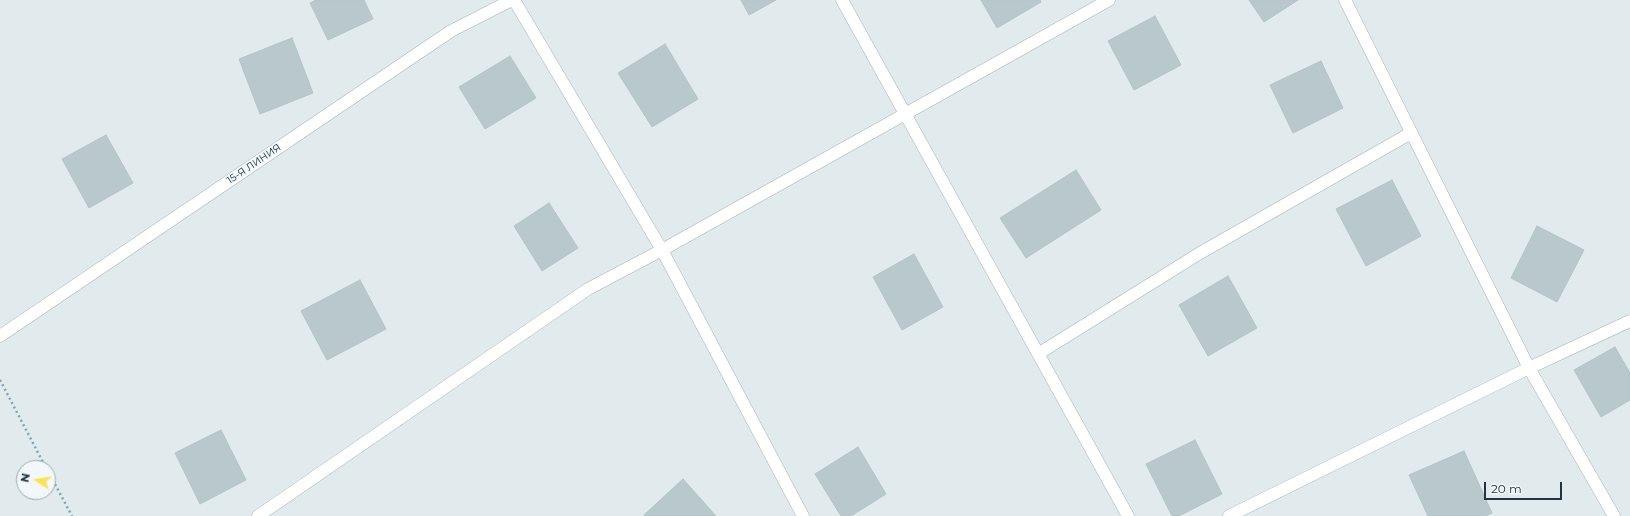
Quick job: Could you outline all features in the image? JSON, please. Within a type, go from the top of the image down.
[{"type":"street","points":[[513,0],[662,250],[803,516]]},
{"type":"street","name":"15-Я ЛИНИЯ","points":[[0,336],[451,31],[513,0]]},
{"type":"street","points":[[842,0],[1128,516]]},
{"type":"street","points":[[258,516],[588,289],[662,250],[1109,0]]},
{"type":"street","points":[[1345,0],[1529,368],[1614,516]]},
{"type":"street","points":[[1038,354],[1200,253],[1411,133]]},
{"type":"street","points":[[1229,516],[1529,368],[1630,321]]},
{"type":"path","points":[[0,380],[42,460]]},
{"type":"path","points":[[56,486],[72,516]]},
{"type":"building","points":[[316,0],[364,0],[373,19],[328,40],[310,3]]},
{"type":"building","points":[[741,0],[776,0],[749,15]]},
{"type":"building","points":[[981,0],[1040,0],[1041,2],[997,28]]},
{"type":"building","points":[[1249,0],[1298,0],[1264,22]]},
{"type":"building","points":[[1155,16],[1181,65],[1134,90],[1108,41]]},
{"type":"building","points":[[292,38],[313,93],[260,114],[239,59]]},
{"type":"building","points":[[665,44],[698,99],[652,127],[618,73]]},
{"type":"building","points":[[510,56],[536,98],[485,129],[459,87]]},
{"type":"building","points":[[1321,61],[1343,108],[1293,133],[1270,85]]},
{"type":"building","points":[[106,135],[133,183],[89,208],[62,159]]},
{"type":"building","points":[[1076,170],[1101,210],[1026,258],[1000,218]]},
{"type":"building","points":[[1392,180],[1421,236],[1366,266],[1336,209]]},
{"type":"building","points":[[549,203],[578,248],[542,271],[514,226]]},
{"type":"building","points":[[1537,226],[1584,250],[1557,302],[1511,278]]},
{"type":"building","points":[[914,254],[943,307],[902,330],[873,277]]},
{"type":"building","points":[[1228,276],[1257,328],[1208,356],[1179,305]]},
{"type":"building","points":[[360,280],[386,329],[327,360],[301,311]]},
{"type":"building","points":[[1615,347],[1630,373],[1630,400],[1601,417],[1574,370]]},
{"type":"building","points":[[221,430],[246,480],[200,504],[175,453]]},
{"type":"building","points":[[1195,440],[1222,494],[1179,516],[1172,516],[1146,464]]},
{"type":"building","points":[[858,447],[886,494],[851,516],[841,516],[815,474]]},
{"type":"building","points":[[1464,451],[1492,513],[1486,516],[1428,516],[1409,475]]},
{"type":"building","points":[[683,479],[716,516],[644,515]]}]
